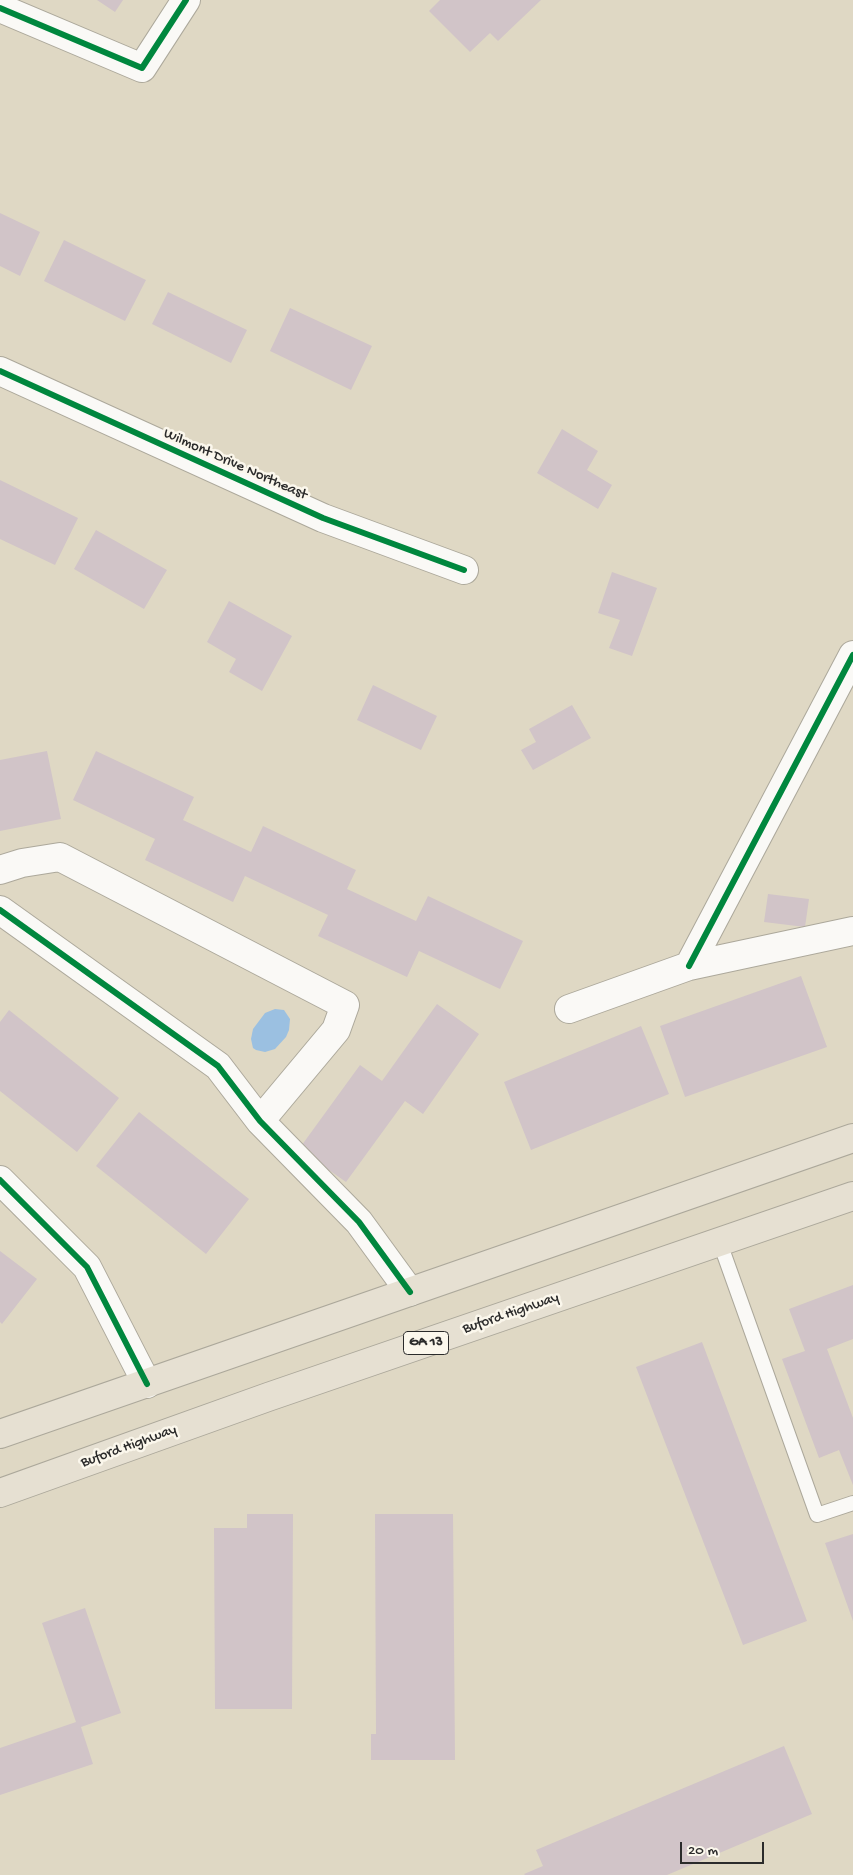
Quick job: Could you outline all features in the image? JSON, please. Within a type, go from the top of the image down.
[{"type":"main road","points":[[0,1434],[853,1138]]},
{"type":"main road","name":"Buford Highway","points":[[0,1492],[268,1397],[853,1196]]},
{"type":"street","points":[[0,8],[142,68],[186,0]]},
{"type":"street","name":"Wilmont Drive Northeast","points":[[0,372],[324,518],[464,570]]},
{"type":"street","points":[[689,966],[853,655]]},
{"type":"street","points":[[0,870],[22,863],[60,858],[345,1004],[336,1030],[260,1121]]},
{"type":"street","points":[[0,910],[218,1066],[260,1121],[359,1222],[410,1292]]},
{"type":"street","points":[[569,1009],[689,966],[853,931]]},
{"type":"street","points":[[0,1180],[87,1267],[147,1384]]},
{"type":"lane","points":[[720,1243],[818,1515],[853,1503]]},
{"type":"water","points":[[275,1009],[284,1010],[290,1019],[286,1037],[275,1049],[265,1052],[256,1050],[253,1048],[251,1039],[253,1029],[265,1013]]},
{"type":"building","points":[[97,0],[123,0],[115,12]]},
{"type":"building","points":[[440,0],[541,0],[498,41],[490,33],[470,52],[429,11]]},
{"type":"building","points":[[0,213],[40,232],[20,276],[0,266]]},
{"type":"building","points":[[64,240],[146,280],[125,321],[44,281]]},
{"type":"building","points":[[168,292],[247,330],[231,363],[152,324]]},
{"type":"building","points":[[290,308],[372,346],[351,390],[270,351]]},
{"type":"building","points":[[562,429],[598,451],[587,470],[612,485],[598,509],[537,473]]},
{"type":"building","points":[[0,480],[78,518],[55,565],[0,539]]},
{"type":"building","points":[[96,530],[167,570],[144,609],[74,569]]},
{"type":"building","points":[[612,572],[657,588],[632,656],[609,648],[620,620],[598,613]]},
{"type":"building","points":[[229,601],[292,636],[262,691],[229,672],[236,659],[207,642]]},
{"type":"building","points":[[373,685],[437,716],[421,750],[357,720]]},
{"type":"building","points":[[572,705],[591,738],[533,770],[521,750],[536,742],[529,729]]},
{"type":"building","points":[[47,751],[61,819],[0,831],[0,760]]},
{"type":"building","points":[[96,751],[194,797],[183,820],[251,852],[263,826],[356,870],[347,889],[416,921],[428,896],[523,941],[500,989],[419,951],[407,977],[318,936],[328,915],[245,876],[233,902],[145,860],[155,839],[73,800]]},
{"type":"building","points":[[768,894],[809,899],[805,927],[764,922]]},
{"type":"building","points":[[801,976],[827,1047],[685,1097],[660,1026]]},
{"type":"building","points":[[437,1004],[479,1034],[423,1114],[405,1101],[346,1182],[299,1149],[360,1065],[382,1081]]},
{"type":"building","points":[[9,1010],[119,1098],[77,1152],[0,1091],[0,1022]]},
{"type":"building","points":[[641,1026],[669,1094],[531,1150],[504,1082]]},
{"type":"building","points":[[139,1112],[249,1199],[206,1254],[96,1166]]},
{"type":"building","points":[[0,1251],[37,1279],[2,1324],[0,1322]]},
{"type":"building","points":[[853,1285],[853,1339],[827,1349],[853,1418],[853,1485],[839,1450],[819,1458],[782,1359],[805,1351],[789,1309]]},
{"type":"building","points":[[702,1342],[807,1621],[743,1645],[636,1367]]},
{"type":"building","points":[[247,1514],[293,1514],[292,1709],[215,1709],[214,1528],[247,1528]]},
{"type":"building","points":[[375,1514],[453,1514],[455,1760],[371,1760],[371,1734],[376,1734]]},
{"type":"building","points":[[853,1534],[853,1621],[825,1543]]},
{"type":"building","points":[[85,1608],[121,1713],[81,1727],[93,1764],[0,1795],[0,1748],[76,1722],[42,1623]]},
{"type":"building","points":[[784,1746],[812,1814],[667,1875],[524,1874],[543,1866],[536,1850]]},
{"type":"cycle path","points":[[0,8],[142,68],[186,0]]},
{"type":"cycle path","points":[[0,371],[323,518],[464,570]]},
{"type":"cycle path","points":[[689,966],[853,655]]},
{"type":"cycle path","points":[[0,910],[218,1066],[260,1121],[359,1222],[410,1292]]},
{"type":"cycle path","points":[[0,1180],[87,1267],[147,1384]]}]
